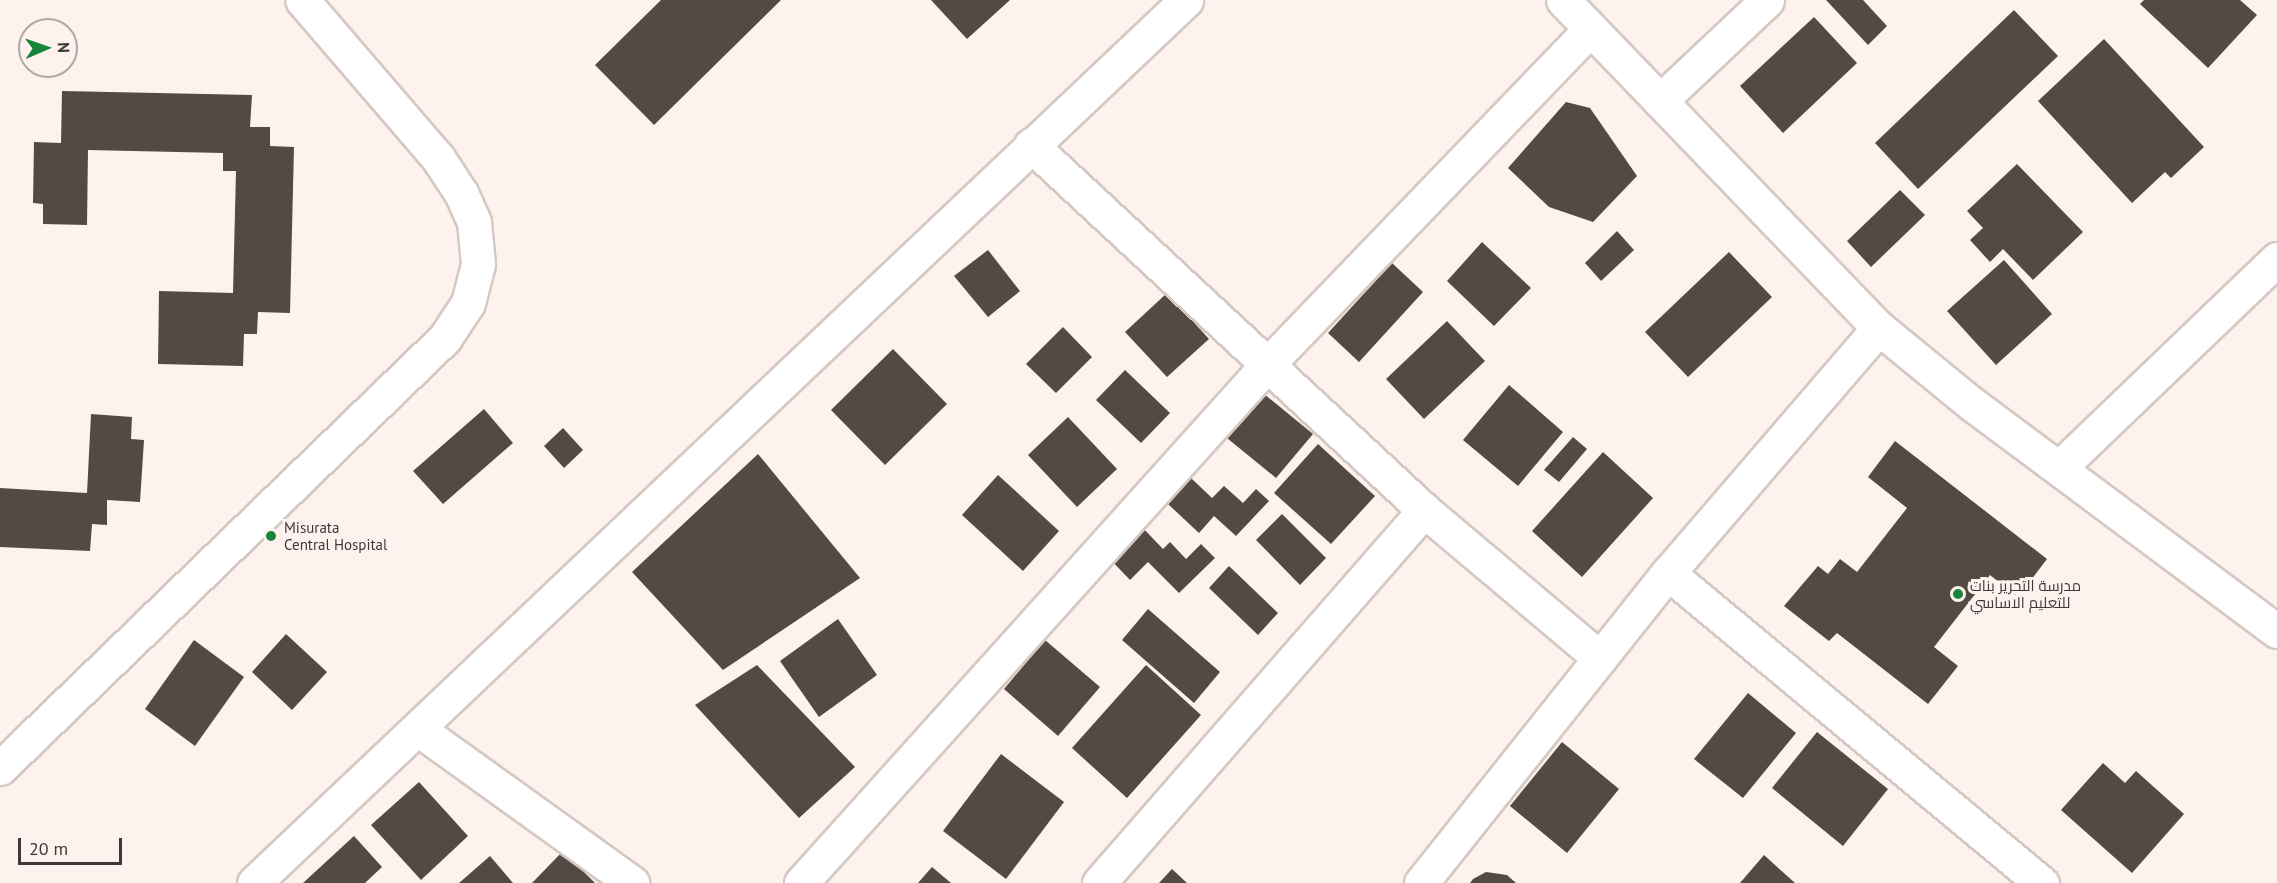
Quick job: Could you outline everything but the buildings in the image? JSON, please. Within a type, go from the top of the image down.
[{"type":"street","points":[[0,768],[445,338],[468,303],[478,264],[474,222],[461,193],[438,158],[302,0]]},
{"type":"street","points":[[254,883],[1186,0]]},
{"type":"street","points":[[1563,0],[1879,328],[1972,404],[2277,632]]},
{"type":"street","points":[[1660,101],[1767,0]]},
{"type":"street","points":[[801,883],[1267,365],[1590,29]]},
{"type":"street","points":[[1031,145],[1424,510],[1600,658]]},
{"type":"street","points":[[2059,468],[2277,259]]},
{"type":"street","points":[[1421,883],[1668,573],[1879,328]]},
{"type":"street","points":[[1099,883],[1424,510]]},
{"type":"street","points":[[1668,573],[2042,883]]},
{"type":"street","points":[[418,729],[632,883]]},
{"type":"place","name":"Misurata Central Hospital","points":[[271,536]]},
{"type":"place","name":"مدرسة التحرير بنات للتعليم الاساسي","points":[[1958,594]]}]
